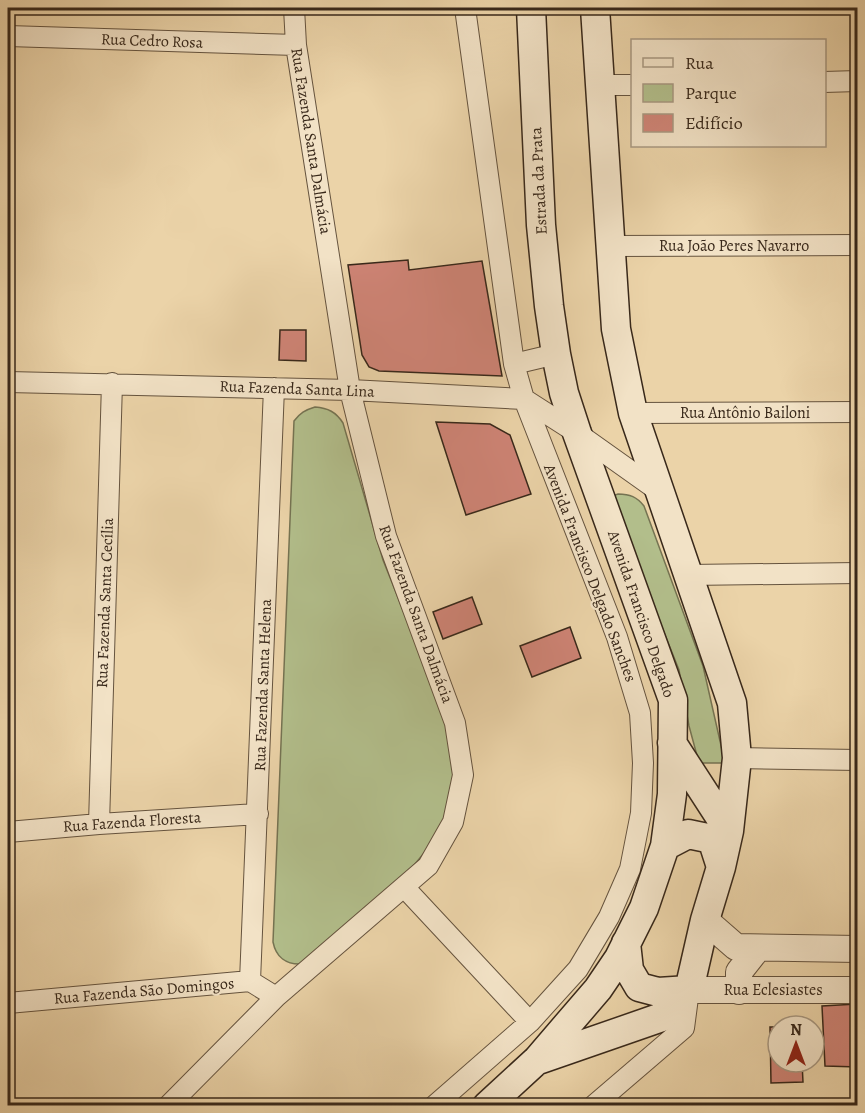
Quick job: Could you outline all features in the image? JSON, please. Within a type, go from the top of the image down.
[{"type":"main road","name":"Estrada da Prata","points":[[531,8],[541,225],[556,354]]},
{"type":"main road","points":[[594,8],[616,329],[633,413],[732,703],[737,758],[729,831],[722,867],[705,921],[689,990],[658,992],[639,987],[629,970],[626,943]]},
{"type":"main road","name":"Avenida Francisco Delgado","points":[[488,1106],[537,1060],[598,989],[619,958],[644,909],[665,846],[672,794],[673,700],[577,433],[564,393],[556,354]]},
{"type":"main road","points":[[672,743],[729,831]]},
{"type":"main road","points":[[665,846],[688,834],[712,839],[722,867]]},
{"type":"main road","name":"Avenida Francisco Delgado","points":[[537,1060],[662,1017],[689,990]]},
{"type":"street","name":"Rua Fazenda Santa Dalmácia","points":[[168,1106],[276,997],[429,866],[453,822],[463,775],[456,723],[386,536],[350,390],[296,45],[294,8]]},
{"type":"street","name":"Avenida Francisco Delgado Sanches","points":[[434,1106],[530,1022],[578,969],[609,917],[630,869],[641,813],[644,764],[640,713],[617,637],[524,399],[514,364],[465,8]]},
{"type":"street","name":"Rua Cedro Rosa","points":[[8,36],[296,45]]},
{"type":"street","points":[[826,82],[858,81]]},
{"type":"street","points":[[600,85],[631,85]]},
{"type":"street","name":"Rua João Peres Navarro","points":[[610,246],[858,245]]},
{"type":"street","points":[[514,364],[556,354]]},
{"type":"street","name":"Rua Fazenda Santa Lina","points":[[8,382],[350,390],[524,399],[661,492]]},
{"type":"street","name":"Rua Fazenda Santa Cecília","points":[[99,824],[112,383]]},
{"type":"street","name":"Rua Fazenda Santa Helena","points":[[250,981],[274,388]]},
{"type":"street","name":"Rua Antônio Bailoni","points":[[633,413],[858,412]]},
{"type":"street","points":[[688,575],[858,573]]},
{"type":"street","points":[[737,758],[858,760]]},
{"type":"street","name":"Rua Fazenda Floresta","points":[[8,832],[258,814]]},
{"type":"street","points":[[404,887],[530,1022]]},
{"type":"street","points":[[705,921],[736,947],[858,949]]},
{"type":"street","points":[[739,991],[738,972],[758,948]]},
{"type":"street","name":"Rua Fazenda São Domingos","points":[[8,1003],[250,981],[276,997]]},
{"type":"street","points":[[593,1106],[684,1028],[689,990]]},
{"type":"street","name":"Rua Eclesiastes","points":[[689,990],[858,990]]},
{"type":"green space","points":[[315,407],[331,411],[343,423],[383,560],[451,730],[454,784],[439,835],[405,876],[302,964],[296,964],[279,956],[273,942],[294,421],[303,412]]},
{"type":"green space","points":[[618,494],[633,497],[644,506],[703,666],[725,763],[699,763],[689,726],[679,670],[610,497]]},
{"type":"building","points":[[408,260],[409,270],[482,261],[502,376],[379,371],[369,367],[362,355],[348,265]]},
{"type":"building","points":[[280,330],[306,330],[306,361],[279,360]]},
{"type":"building","points":[[436,422],[490,424],[510,435],[531,494],[466,515]]},
{"type":"building","points":[[472,597],[482,624],[443,639],[433,612]]},
{"type":"building","points":[[570,627],[581,658],[532,677],[520,646]]},
{"type":"building","points":[[857,1004],[858,1067],[826,1066],[826,1014],[822,1014],[822,1006]]},
{"type":"building","points":[[771,1074],[803,1074],[803,1082],[771,1083]]}]
